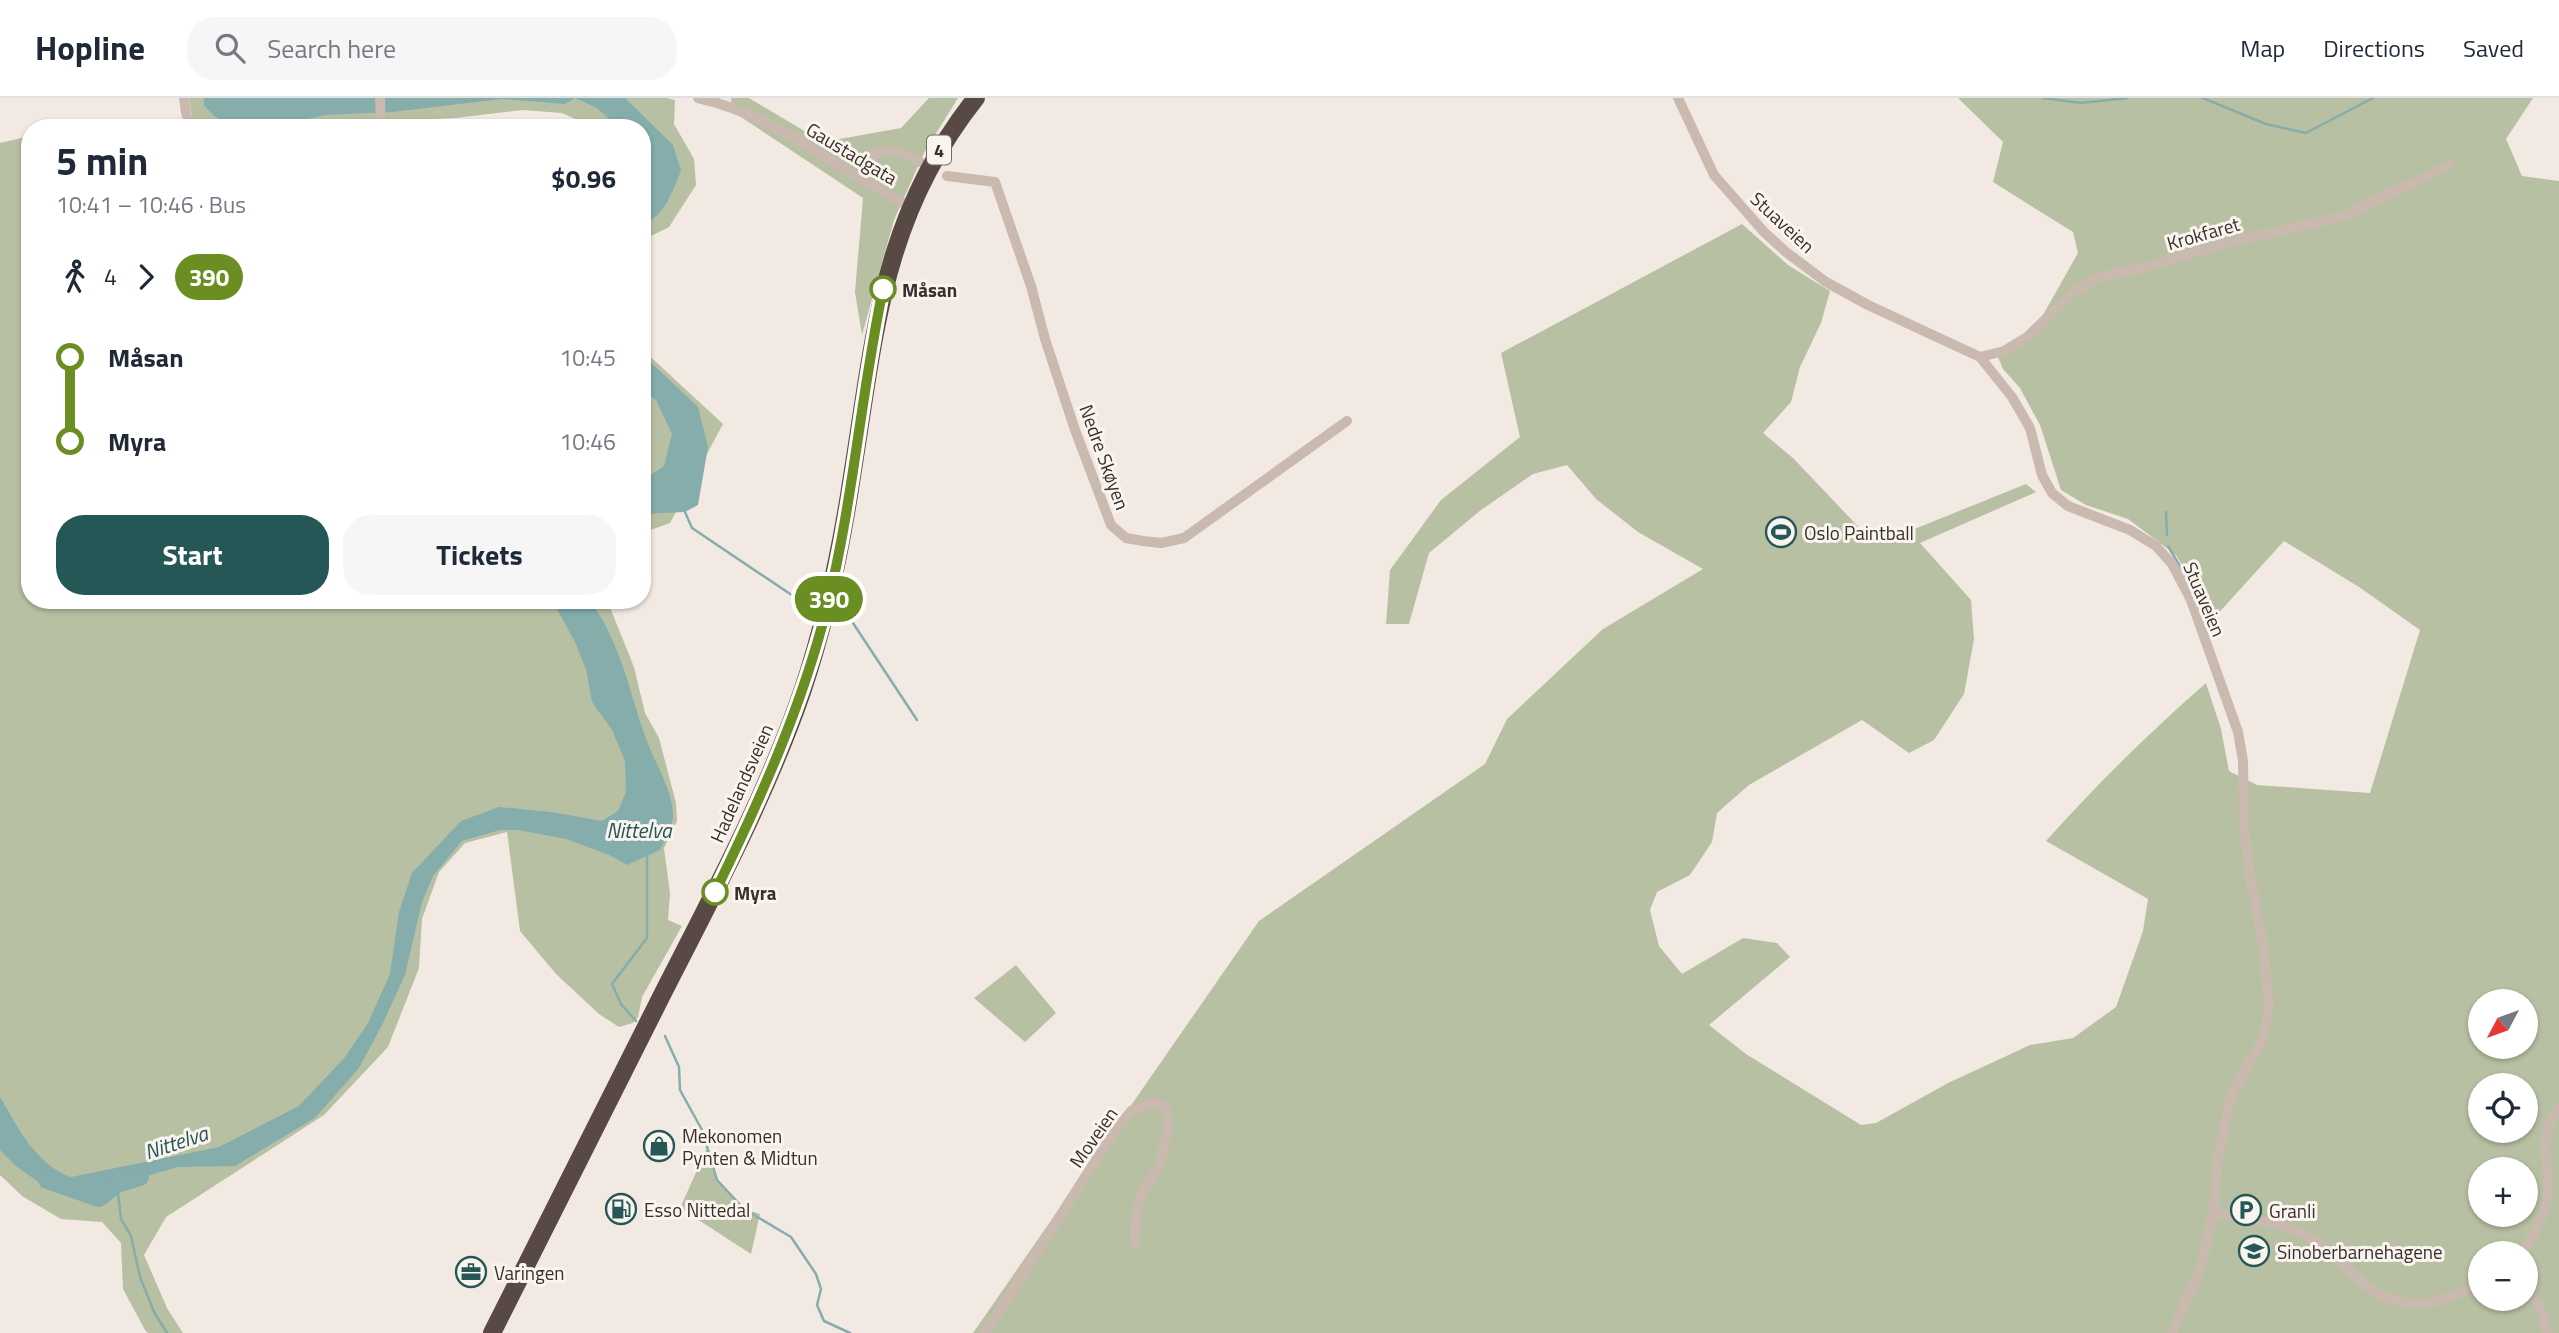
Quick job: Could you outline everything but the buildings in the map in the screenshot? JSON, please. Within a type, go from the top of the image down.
[{"type":"highway","name":"4","points":[[911,207],[941,148],[976,98]]},
{"type":"highway","name":"Hadelandsveien","points":[[492,1333],[727,867],[789,729],[828,606],[880,305],[892,258],[911,207]]},
{"type":"street","points":[[184,98],[189,119]]},
{"type":"street","points":[[380,98],[381,119]]},
{"type":"street","name":"Gaustadgata","points":[[698,98],[726,105],[759,119],[911,207]]},
{"type":"street","name":"Stuaveien","points":[[1678,98],[1714,176],[1738,205],[1786,252],[1840,290],[1980,357],[2012,397],[2031,428],[2042,475],[2052,493],[2068,506],[2146,539],[2165,554],[2191,600],[2238,732],[2243,761],[2244,827],[2263,944],[2269,1006],[2264,1037],[2231,1095],[2218,1158],[2213,1213],[2201,1267],[2172,1333]]},
{"type":"street","points":[[857,177],[868,161],[885,149],[898,150],[920,162]]},
{"type":"street","name":"Krokfaret","points":[[1980,357],[2004,351],[2027,337],[2075,291],[2096,278],[2147,267],[2222,244],[2344,216],[2450,165]]},
{"type":"street","name":"Nedre Skøyen","points":[[947,176],[995,182],[1031,286],[1075,430],[1111,525],[1126,538],[1161,543],[1184,538],[1347,421]]},
{"type":"street","name":"Moveien","points":[[985,1333],[1112,1135],[1131,1111],[1155,1102],[1164,1107],[1168,1115],[1168,1125],[1160,1166],[1140,1196],[1135,1243]]},
{"type":"street","points":[[2528,1241],[2540,1222],[2547,1198],[2545,1135],[2550,1119],[2559,1107]]},
{"type":"street","points":[[2213,1213],[2282,1227],[2305,1235],[2329,1250],[2367,1287],[2377,1294],[2400,1302],[2418,1305],[2436,1303],[2468,1289]]},
{"type":"street","points":[[2538,1301],[2545,1317],[2547,1333]]},
{"type":"green space","points":[[189,98],[667,98],[675,100],[674,124],[694,159],[696,185],[669,227],[651,236],[651,119],[575,119],[562,113],[522,110],[436,119],[192,119]]},
{"type":"green space","points":[[731,98],[749,98],[823,142],[901,128],[929,98],[958,98],[924,153],[894,220],[862,335],[855,292],[863,198],[732,111]]},
{"type":"green space","points":[[1958,98],[2533,98],[2506,139],[2522,176],[2559,181],[2559,1333],[973,1333],[1259,921],[1485,764],[1507,719],[1603,629],[1703,569],[1638,532],[1596,499],[1567,465],[1533,474],[1481,510],[1429,553],[1409,624],[1386,624],[1390,570],[1441,500],[1520,437],[1501,353],[1742,224],[1788,265],[1830,291],[1821,323],[1800,367],[1791,402],[1763,433],[1793,458],[1869,538],[1912,530],[2026,484],[2036,492],[1920,543],[1971,600],[1974,639],[1964,694],[1934,740],[1909,753],[1862,720],[1749,785],[1717,813],[1712,842],[1690,875],[1657,892],[1650,910],[1659,946],[1682,974],[1743,938],[1777,943],[1790,957],[1709,1025],[1746,1054],[1861,1125],[1876,1123],[1948,1083],[2030,1045],[2073,1038],[2116,1007],[2143,931],[2148,899],[2046,841],[2123,760],[2206,683],[2221,729],[2229,771],[2257,785],[2370,793],[2420,630],[2359,587],[2284,541],[2214,618],[2176,555],[2128,519],[2086,505],[2061,490],[2040,425],[2020,388],[2003,369],[1997,355],[2039,322],[2078,253],[2073,232],[1993,182],[2003,142]]},
{"type":"green space","points":[[21,138],[21,609],[610,609],[634,667],[645,713],[659,738],[676,803],[677,821],[664,848],[670,893],[668,920],[682,926],[642,997],[638,1017],[633,1023],[619,1027],[599,1014],[556,974],[520,931],[507,832],[465,843],[439,872],[422,919],[419,968],[388,1047],[324,1115],[166,1217],[144,1255],[167,1308],[183,1333],[148,1333],[145,1330],[123,1289],[121,1243],[102,1222],[61,1219],[22,1196],[0,1175],[0,143]]},
{"type":"green space","points":[[651,357],[723,424],[670,523],[651,530]]},
{"type":"green space","points":[[1016,965],[1056,1013],[1025,1042],[974,998]]},
{"type":"green space","points":[[708,1146],[717,1180],[744,1209],[760,1214],[751,1254],[680,1208]]},
{"type":"water","points":[[204,98],[575,98],[565,104],[502,99],[392,112],[325,115],[307,119],[220,119],[204,105]]},
{"type":"water","points":[[575,98],[625,98],[646,119],[609,119],[597,108]]},
{"type":"water","points":[[651,123],[673,145],[681,171],[667,202],[651,220]]},
{"type":"water","points":[[651,363],[698,407],[708,447],[698,505],[685,512],[651,514],[651,475],[664,466],[672,434],[656,400],[651,396]]},
{"type":"water","name":"Nittelva","points":[[557,609],[596,609],[616,649],[646,739],[672,805],[672,824],[660,850],[627,865],[609,855],[566,839],[518,830],[500,830],[462,841],[433,876],[422,902],[405,975],[359,1068],[315,1118],[235,1166],[178,1167],[92,1192],[44,1186],[16,1166],[0,1150],[0,1097],[38,1154],[48,1164],[71,1177],[219,1147],[299,1106],[345,1057],[368,1023],[390,974],[399,912],[412,873],[461,821],[499,807],[602,821],[618,811],[626,792],[625,761],[612,730],[592,702],[586,669]]},
{"type":"waterway","points":[[2043,98],[2081,103],[2127,98]]},
{"type":"waterway","points":[[2203,98],[2266,124],[2306,133],[2373,98]]},
{"type":"waterway","points":[[685,512],[692,528],[811,608]]},
{"type":"waterway","points":[[2166,512],[2167,535]]},
{"type":"waterway","points":[[2168,546],[2187,578]]},
{"type":"waterway","points":[[853,623],[917,720]]},
{"type":"waterway","points":[[636,1021],[621,1004],[612,984],[647,938],[647,854]]},
{"type":"waterway","points":[[665,1036],[679,1067],[680,1090],[702,1130],[717,1180],[744,1209],[791,1237],[816,1274],[821,1289],[817,1305],[824,1321],[850,1333]]},
{"type":"waterway","name":"Nittelva","points":[[47,1180],[99,1198],[117,1184],[140,1177]]},
{"type":"waterway","points":[[117,1184],[121,1219],[131,1236],[140,1277],[154,1312],[167,1333]]},
{"type":"bus line","name":"390","points":[[715,892],[780,751],[828,606],[852,480],[883,289]]},
{"type":"place","name":"Måsan","points":[[883,289]]},
{"type":"place","name":"Oslo Paintball","points":[[1781,532]]},
{"type":"place","name":"Myra","points":[[715,892]]},
{"type":"place","name":"Mekonomen Pynten & Midtun","points":[[659,1146]]},
{"type":"place","name":"Esso Nittedal","points":[[621,1209]]},
{"type":"place","name":"Granli","points":[[2246,1210]]},
{"type":"place","name":"Sinoberbarnehagene","points":[[2254,1251]]},
{"type":"place","name":"Varingen","points":[[471,1272]]}]
